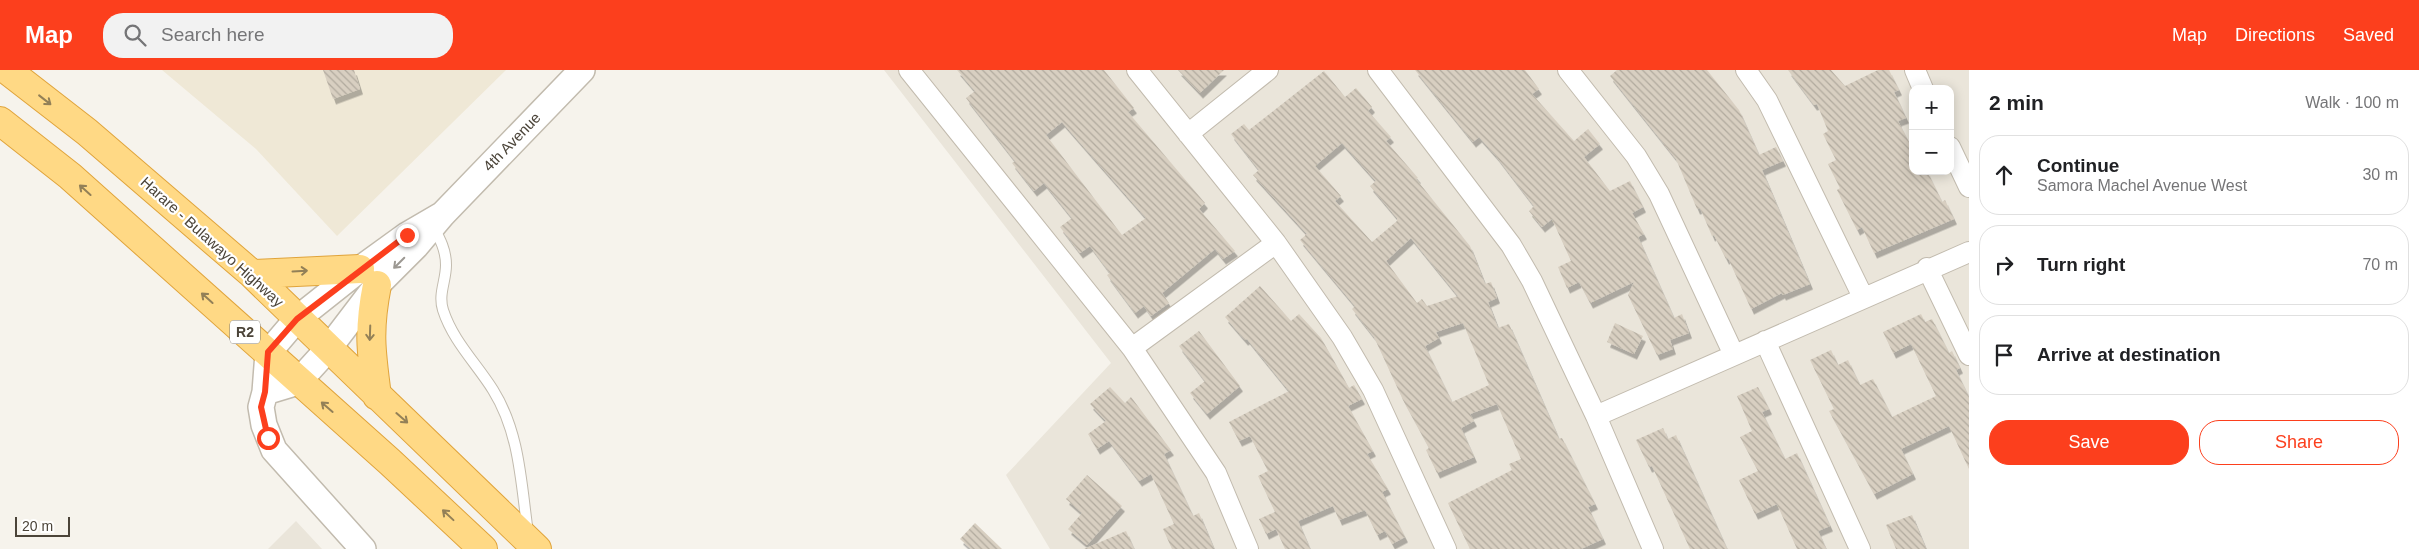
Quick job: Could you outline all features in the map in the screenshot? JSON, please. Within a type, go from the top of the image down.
[{"type":"highway","name":"Harare - Bulawayo Highway","points":[[6,70],[87,132],[252,274],[377,396],[412,426],[533,545]]},
{"type":"highway","name":"R2","points":[[0,121],[70,176],[268,352],[298,382],[390,462],[483,549]]},
{"type":"highway","points":[[252,274],[369,277],[370,342],[377,396]]},
{"type":"street","name":"4th Avenue","points":[[369,277],[407,235],[438,220],[582,70]]},
{"type":"street","points":[[909,70],[1132,348],[1216,473],[1248,549]]},
{"type":"street","points":[[1137,70],[1276,243],[1342,337],[1373,390],[1446,549]]},
{"type":"street","points":[[1188,134],[1268,70]]},
{"type":"street","points":[[1378,70],[1511,245],[1532,281],[1596,416],[1653,549]]},
{"type":"street","points":[[1568,70],[1636,156],[1659,194],[1734,356]]},
{"type":"street","points":[[1746,70],[1767,100],[1863,297]]},
{"type":"street","points":[[1915,70],[1921,85]]},
{"type":"street","points":[[1954,155],[1969,187]]},
{"type":"street","points":[[1132,348],[1276,243]]},
{"type":"street","points":[[1596,416],[1734,356],[1927,268],[1969,252]]},
{"type":"street","points":[[1927,268],[1969,355]]},
{"type":"street","points":[[265,392],[298,382],[329,348],[369,277]]},
{"type":"street","points":[[363,549],[274,450],[262,417],[261,407],[265,392],[268,352],[297,319],[369,277]]},
{"type":"street","points":[[1765,341],[1860,549]]},
{"type":"lane","points":[[438,220],[446,266],[440,294],[442,307],[450,328],[493,391],[515,438],[533,545]]},
{"type":"shaded area","points":[[162,70],[506,70],[337,236],[256,149]]},
{"type":"shaded area","points":[[884,70],[1969,70],[1969,549],[1050,549],[1006,475],[1111,363]]},
{"type":"shaded area","points":[[296,521],[322,549],[268,549]]},
{"type":"building","points":[[323,70],[354,70],[360,89],[333,99]]},
{"type":"building","points":[[957,70],[1104,70],[1134,108],[1128,112],[1205,203],[1199,209],[1235,251],[1223,259],[1215,249],[1162,293],[1169,303],[1151,316],[1144,306],[1135,313],[1107,275],[1110,273],[1090,246],[1080,253],[1060,227],[1072,218],[1044,183],[1034,191],[1012,163],[1015,161],[966,98],[975,91]],"holes":[[[1062,122],[1146,218],[1122,235],[1046,135]]]},
{"type":"building","points":[[1178,70],[1224,70],[1200,93]]},
{"type":"building","points":[[1415,70],[1525,70],[1539,89],[1532,94],[1574,141],[1588,129],[1600,144],[1584,157],[1610,191],[1630,181],[1643,207],[1632,213],[1644,234],[1638,237],[1674,318],[1682,314],[1689,333],[1670,340],[1673,349],[1657,355],[1628,295],[1634,282],[1590,303],[1579,282],[1567,288],[1558,267],[1571,261],[1552,219],[1542,227],[1529,211],[1534,206],[1496,156],[1479,137],[1473,142]]},
{"type":"building","points":[[1617,70],[1707,70],[1739,110],[1759,155],[1776,147],[1783,161],[1762,170],[1810,284],[1783,295],[1782,293],[1751,309],[1728,258],[1726,259],[1714,235],[1712,236],[1700,208],[1697,209],[1676,159],[1610,76]]},
{"type":"building","points":[[1788,70],[1831,70],[1845,86],[1878,70],[1889,70],[1899,90],[1894,92],[1906,118],[1898,121],[1909,142],[1909,175],[1929,175],[1942,202],[1945,200],[1954,219],[1874,253],[1862,227],[1857,230],[1837,190],[1840,188],[1828,164],[1836,160],[1823,134],[1828,131],[1817,104],[1814,105]]},
{"type":"building","points":[[1324,71],[1345,97],[1356,88],[1372,107],[1368,111],[1391,137],[1386,141],[1418,178],[1416,179],[1470,246],[1485,284],[1491,282],[1497,298],[1488,302],[1498,328],[1509,324],[1559,439],[1562,438],[1595,504],[1588,507],[1603,539],[1581,549],[1470,549],[1448,503],[1512,470],[1509,464],[1521,459],[1497,404],[1470,414],[1474,421],[1461,428],[1474,457],[1437,473],[1426,450],[1429,448],[1403,400],[1374,337],[1352,309],[1355,306],[1300,240],[1307,234],[1253,175],[1259,170],[1231,134],[1244,124],[1249,130]],"holes":[[[1342,143],[1376,181],[1370,186],[1397,218],[1397,221],[1372,242],[1335,201],[1341,196],[1315,166]],[[1411,238],[1458,296],[1427,306],[1422,299],[1417,303],[1386,261]],[[1463,323],[1489,385],[1452,402],[1425,346],[1439,338],[1436,332]]]},
{"type":"building","points":[[1260,286],[1291,321],[1299,314],[1321,338],[1349,388],[1354,385],[1362,399],[1348,406],[1373,451],[1367,454],[1388,489],[1382,492],[1405,537],[1392,544],[1385,531],[1377,535],[1365,510],[1339,520],[1333,506],[1298,521],[1310,549],[1285,549],[1276,529],[1266,534],[1259,519],[1275,512],[1258,476],[1268,471],[1250,436],[1239,441],[1229,422],[1289,391],[1247,339],[1245,340],[1225,317]]},
{"type":"building","points":[[1921,314],[1925,322],[1932,319],[1949,353],[1952,351],[1960,368],[1956,370],[1969,397],[1969,469],[1949,426],[1901,449],[1913,474],[1874,494],[1829,411],[1834,409],[1810,360],[1831,350],[1838,365],[1848,360],[1860,385],[1873,379],[1892,417],[1936,396],[1911,344],[1893,353],[1883,332]]},
{"type":"building","points":[[1615,323],[1643,336],[1634,354],[1607,342]]},
{"type":"building","points":[[1199,331],[1240,386],[1207,414],[1190,393],[1205,381],[1179,346]]},
{"type":"building","points":[[1110,387],[1125,403],[1131,397],[1171,450],[1164,454],[1193,516],[1199,513],[1214,549],[1172,549],[1163,529],[1174,524],[1151,474],[1139,481],[1109,441],[1097,449],[1088,434],[1106,421],[1090,404]]},
{"type":"building","points":[[1758,387],[1769,409],[1762,412],[1785,459],[1797,453],[1830,526],[1818,531],[1826,549],[1797,549],[1777,504],[1755,514],[1739,480],[1758,471],[1740,437],[1752,431],[1737,396]]},
{"type":"building","points":[[1663,428],[1668,439],[1676,435],[1727,549],[1690,549],[1652,466],[1649,467],[1636,440]]},
{"type":"building","points":[[1087,475],[1122,506],[1087,545],[1068,529],[1082,513],[1066,499]]},
{"type":"building","points":[[1912,515],[1926,549],[1896,549],[1886,525]]},
{"type":"building","points":[[975,523],[1002,549],[971,549],[960,539]]},
{"type":"building","points":[[1126,531],[1134,549],[1084,549]]},
{"type":"route","points":[[268,438],[261,407],[265,392],[268,352],[297,319],[360,269],[407,235]]}]
